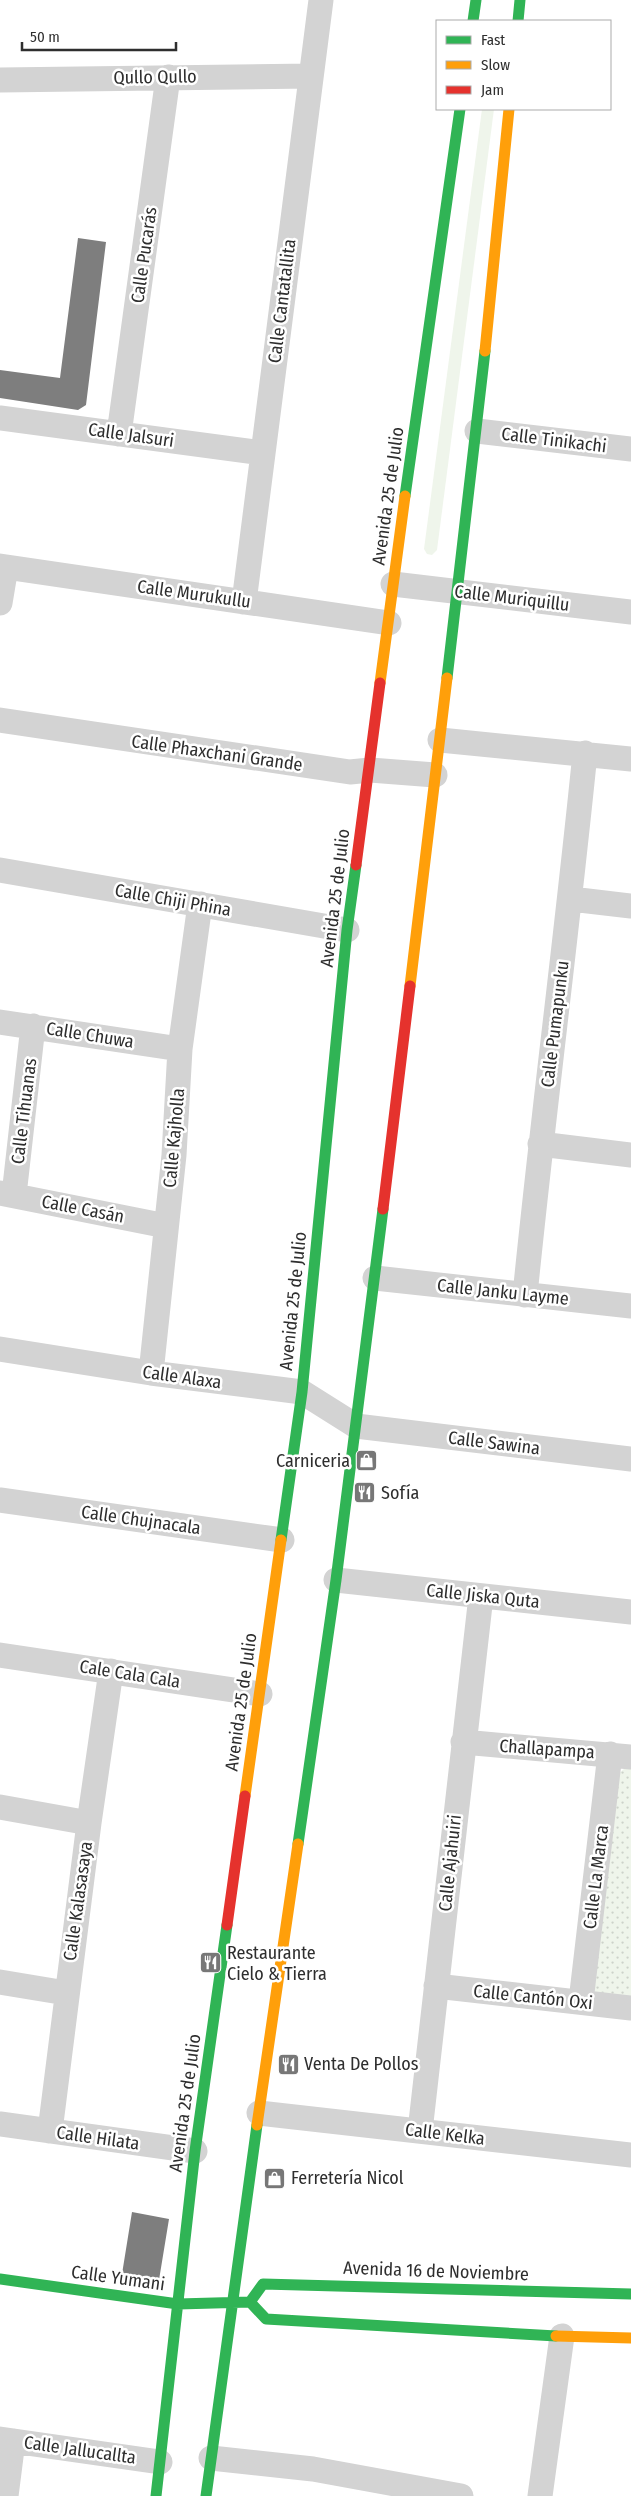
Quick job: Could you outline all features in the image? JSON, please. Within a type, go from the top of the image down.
[{"type":"main road","points":[[473,20],[476,0]]},
{"type":"main road","points":[[518,20],[520,0]]},
{"type":"main road","name":"Avenida 25 de Julio","points":[[156,2496],[195,2151],[302,1392],[347,930],[370,770],[393,584],[460,110]]},
{"type":"main road","points":[[206,2496],[232,2302],[336,1580],[375,1278],[477,431],[509,110]]},
{"type":"main road","name":"Calle Yumani","points":[[0,2279],[178,2304],[232,2302]]},
{"type":"main road","name":"Avenida 16 de Noviembre","points":[[250,2302],[263,2284],[631,2294]]},
{"type":"main road","points":[[232,2302],[250,2302],[266,2319],[562,2336],[631,2338]]},
{"type":"street","name":"Calle Cantatallita","points":[[244,602],[321,0]]},
{"type":"street","name":"Qullo Qullo","points":[[0,80],[311,76]]},
{"type":"street","name":"Calle Pucarás","points":[[119,434],[168,77]]},
{"type":"street","name":"Calle Jalsuri","points":[[0,418],[262,453]]},
{"type":"street","name":"Calle Tinikachi","points":[[477,431],[631,449]]},
{"type":"street","name":"Calle Murukullu","points":[[3,566],[389,622]]},
{"type":"street","points":[[0,603],[3,566]]},
{"type":"street","name":"Calle Muriquillu","points":[[393,584],[631,612]]},
{"type":"street","name":"Calle Phaxchani Grande","points":[[0,720],[350,772],[370,770],[435,776]]},
{"type":"street","points":[[440,740],[631,759]]},
{"type":"street","name":"Calle Pumapunku","points":[[525,1295],[540,1144],[570,899],[585,753]]},
{"type":"street","name":"Calle Chiji Phina","points":[[0,870],[347,930]]},
{"type":"street","points":[[570,899],[631,906]]},
{"type":"street","name":"Calle Kajholla","points":[[151,1373],[174,1155],[180,1049],[200,904]]},
{"type":"street","name":"Calle Chuwa","points":[[0,1022],[180,1049]]},
{"type":"street","name":"Calle Tihuanas","points":[[7,1194],[33,1026]]},
{"type":"street","points":[[540,1144],[631,1155]]},
{"type":"street","name":"Calle Casán","points":[[7,1194],[166,1226]]},
{"type":"street","name":"Calle Janku Layme","points":[[375,1278],[631,1306]]},
{"type":"street","name":"Calle Alaxa","points":[[0,1348],[151,1373],[302,1392],[356,1426]]},
{"type":"street","name":"Calle Sawina","points":[[356,1426],[631,1459]]},
{"type":"street","name":"Calle Chujnacala","points":[[0,1500],[282,1540]]},
{"type":"street","name":"Calle Jiska Quta","points":[[336,1580],[631,1612]]},
{"type":"street","name":"Calle Ajahuiri","points":[[420,2131],[481,1596]]},
{"type":"street","name":"Cale Cala Cala","points":[[0,1655],[260,1694]]},
{"type":"street","name":"Calle Kalasasaya","points":[[50,2131],[66,1994],[111,1671]]},
{"type":"street","name":"Challapampa","points":[[464,1742],[621,1755]]},
{"type":"street","name":"Calle La Marca","points":[[581,2001],[621,1755]]},
{"type":"street","points":[[0,1807],[89,1823]]},
{"type":"street","points":[[0,1982],[66,1994]]},
{"type":"street","name":"Calle Cantón Oxi","points":[[436,1986],[631,2008]]},
{"type":"street","name":"Calle Kelka","points":[[259,2113],[631,2155]]},
{"type":"street","name":"Calle Hilata","points":[[0,2124],[195,2151]]},
{"type":"street","points":[[540,2496],[562,2336]]},
{"type":"street","points":[[6,2496],[7,2440]]},
{"type":"street","name":"Calle Jallucallta","points":[[7,2440],[160,2462]]},
{"type":"street","points":[[211,2458],[313,2470],[461,2496]]},
{"type":"shaded area","points":[[482,110],[494,110],[437,550],[432,555],[427,554],[424,549]]},
{"type":"shaded area","points":[[631,1767],[631,1998],[590,1994],[619,1773]]},
{"type":"building","points":[[78,238],[106,242],[86,405],[78,410],[0,398],[0,370],[60,378]]},
{"type":"building","points":[[132,2212],[169,2219],[159,2280],[122,2274]]},
{"type":"traffic: fast","points":[[473,20],[476,0]]},
{"type":"traffic: fast","points":[[518,20],[520,0]]},
{"type":"traffic: fast","points":[[405,496],[460,110]]},
{"type":"traffic: fast","points":[[447,678],[485,351]]},
{"type":"traffic: fast","points":[[281,1540],[302,1392],[347,930],[356,865]]},
{"type":"traffic: fast","points":[[298,1844],[336,1580],[383,1209]]},
{"type":"traffic: fast","points":[[156,2496],[195,2151],[227,1925]]},
{"type":"traffic: fast","points":[[206,2496],[257,2125]]},
{"type":"traffic: fast","points":[[0,2279],[178,2304],[250,2302],[266,2319],[556,2336]]},
{"type":"traffic: fast","points":[[250,2302],[263,2284],[631,2294]]},
{"type":"traffic: slow","points":[[485,351],[509,110]]},
{"type":"traffic: slow","points":[[380,683],[405,496]]},
{"type":"traffic: slow","points":[[410,986],[447,678]]},
{"type":"traffic: slow","points":[[245,1796],[281,1540]]},
{"type":"traffic: slow","points":[[257,2125],[298,1844]]},
{"type":"traffic: slow","points":[[556,2336],[631,2338]]},
{"type":"traffic: jam","points":[[356,865],[380,683]]},
{"type":"traffic: jam","points":[[383,1209],[410,986]]},
{"type":"traffic: jam","points":[[227,1925],[245,1796]]},
{"type":"place","name":"Carniceria","points":[[366,1461]]},
{"type":"place","name":"Sofía","points":[[365,1493]]},
{"type":"place","name":"Restaurante Cielo & Tierra","points":[[211,1963]]},
{"type":"place","name":"Venta De Pollos","points":[[288,2064]]},
{"type":"place","name":"Ferretería Nicol","points":[[275,2178]]}]
